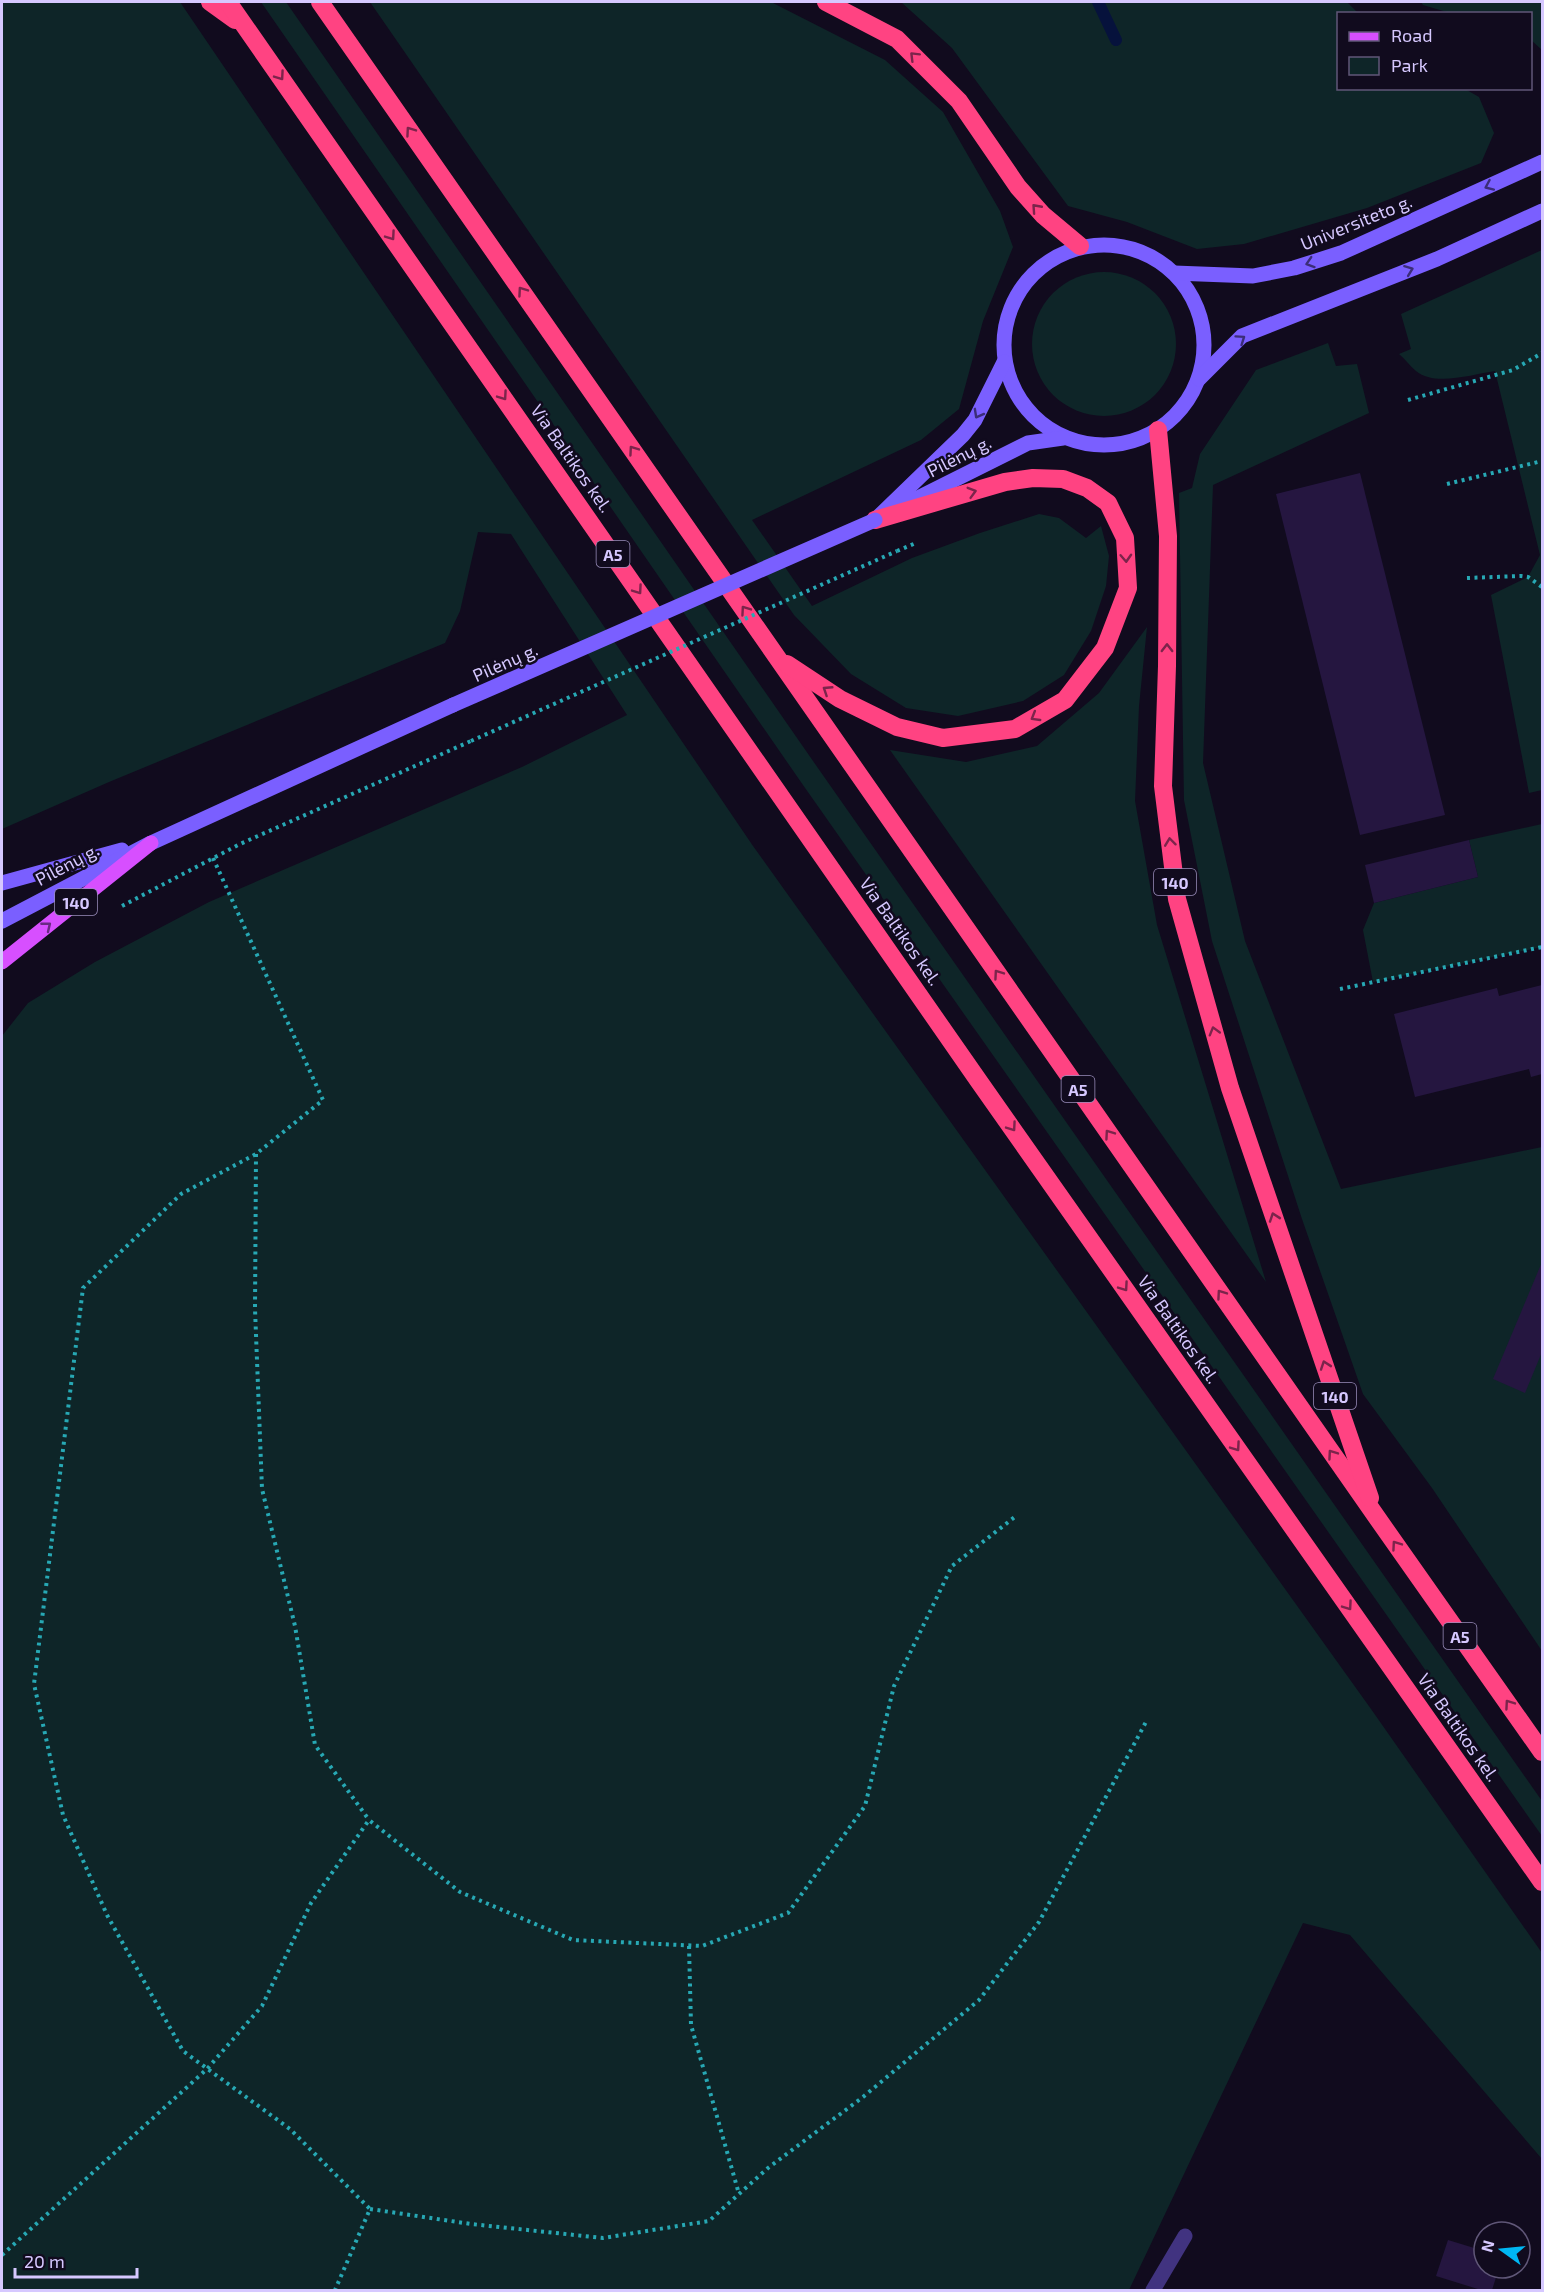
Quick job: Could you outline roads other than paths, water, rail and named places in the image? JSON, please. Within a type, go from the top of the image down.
[{"type":"highway","points":[[210,2],[247,28]]},
{"type":"highway","name":"Via Baltikos kel.","points":[[228,2],[978,1080],[1542,1882]]},
{"type":"highway","name":"A5","points":[[320,2],[1542,1752]]},
{"type":"highway","points":[[826,2],[897,39],[959,101],[1024,194],[1042,215],[1080,246]]},
{"type":"highway","name":"140","points":[[1158,430],[1168,536],[1163,786],[1177,899],[1230,1088],[1378,1520]]},
{"type":"highway","name":"140","points":[[778,658],[840,699],[897,727],[943,738],[1015,729],[1065,700],[1105,648],[1128,588],[1125,538],[1108,503],[1087,488],[1063,479],[1034,478],[1005,482],[875,520]]},
{"type":"main road","name":"Universiteto g.","points":[[1174,273],[1253,276],[1294,268],[1341,253],[1542,162]]},
{"type":"main road","points":[[1198,379],[1242,336],[1437,259],[1542,211]]},
{"type":"main road","points":[[1105,244],[1130,247],[1154,257],[1174,273],[1192,296],[1202,322],[1205,351],[1198,379],[1182,408],[1158,430],[1128,443],[1095,446],[1063,438],[1036,420],[1015,393],[1004,362],[1003,331],[1012,303],[1029,277],[1052,258],[1080,246],[1105,244]]},
{"type":"main road","name":"Pilėnų g.","points":[[875,520],[963,435],[975,420],[1004,362]]},
{"type":"main road","name":"Pilėnų g.","points":[[2,921],[152,843],[453,705],[875,520],[1028,443],[1063,438]]},
{"type":"main road","name":"Pilėnų g.","points":[[2,883],[152,843]]},
{"type":"main road","name":"140","points":[[2,962],[152,843]]},
{"type":"street","points":[[1153,2290],[1185,2236]]},
{"type":"waterway","points":[[1098,2],[1116,40]]}]
